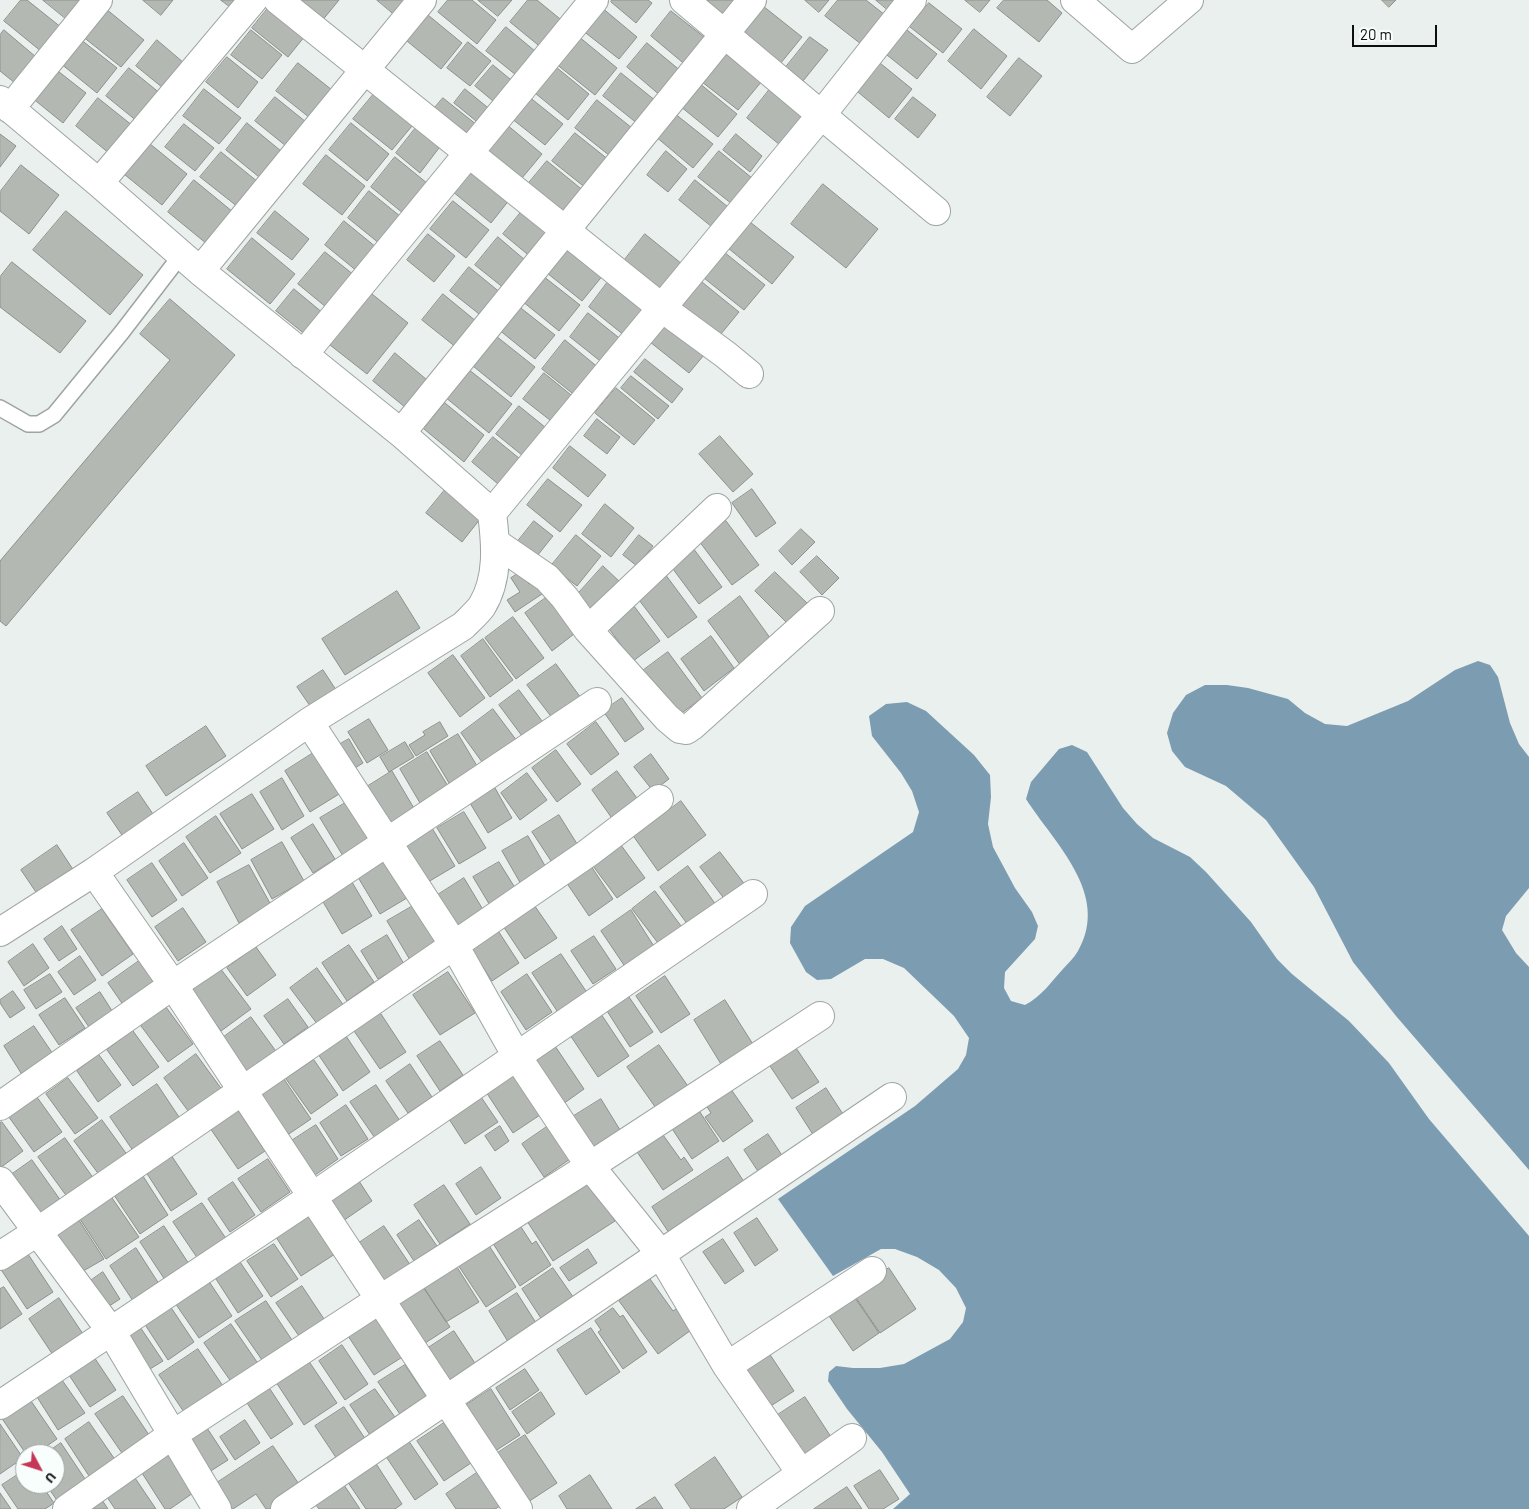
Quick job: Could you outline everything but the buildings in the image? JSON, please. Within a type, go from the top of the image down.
[{"type":"street","points":[[0,932],[94,872],[309,722],[464,626],[482,606],[492,584],[496,543],[492,514],[401,432],[190,263],[5,104],[98,0]]},
{"type":"street","points":[[99,183],[253,0]]},
{"type":"street","points":[[278,0],[662,308],[749,374]]},
{"type":"street","points":[[190,263],[365,70],[422,0]]},
{"type":"street","points":[[304,354],[594,0]]},
{"type":"street","points":[[684,0],[936,211]]},
{"type":"street","points":[[401,432],[752,0]]},
{"type":"street","points":[[492,514],[822,114],[912,0]]},
{"type":"street","points":[[1075,0],[1132,49],[1189,0]]},
{"type":"street","points":[[588,630],[717,508]]},
{"type":"street","points":[[496,543],[547,578],[565,598],[588,630],[667,718],[680,729],[686,730],[820,611]]},
{"type":"street","points":[[0,1106],[173,985],[597,702]]},
{"type":"street","points":[[309,722],[454,945],[516,1055],[590,1166],[660,1253],[726,1366],[801,1473]]},
{"type":"street","points":[[0,1256],[242,1092],[588,853],[659,798]]},
{"type":"street","points":[[94,872],[173,985],[518,1509]]},
{"type":"street","points":[[0,1405],[312,1197],[516,1055],[753,894]]},
{"type":"street","points":[[67,1509],[172,1435],[820,1016]]},
{"type":"street","points":[[285,1509],[892,1096]]},
{"type":"street","points":[[0,1181],[111,1331],[217,1509]]},
{"type":"street","points":[[726,1366],[872,1270]]},
{"type":"street","points":[[751,1509],[852,1438]]},
{"type":"lane","points":[[0,408],[28,424],[39,424],[54,415],[122,332],[190,263]]},
{"type":"water","points":[[1478,661],[1490,665],[1498,677],[1510,723],[1519,744],[1529,757],[1529,888],[1506,916],[1502,930],[1516,953],[1529,967],[1529,1170],[1396,1016],[1353,962],[1314,887],[1266,820],[1226,786],[1185,767],[1172,751],[1167,733],[1173,713],[1186,695],[1205,685],[1227,685],[1248,688],[1288,699],[1305,713],[1325,724],[1347,726],[1408,701],[1455,670]]},
{"type":"water","points":[[907,702],[926,711],[974,755],[990,775],[991,797],[988,824],[993,847],[1015,888],[1032,912],[1038,926],[1035,939],[1005,972],[1004,988],[1011,1001],[1025,1005],[1041,993],[1076,954],[1086,930],[1088,909],[1083,889],[1075,870],[1026,799],[1031,782],[1059,749],[1072,745],[1087,752],[1123,808],[1137,824],[1153,838],[1190,857],[1206,872],[1251,922],[1277,959],[1292,974],[1349,1021],[1389,1063],[1429,1119],[1529,1236],[1529,1509],[893,1509],[910,1494],[882,1452],[847,1409],[828,1381],[829,1372],[836,1366],[880,1368],[904,1364],[950,1339],[963,1322],[966,1308],[956,1288],[939,1270],[917,1257],[895,1249],[881,1249],[833,1276],[778,1199],[915,1106],[958,1069],[966,1055],[969,1038],[954,1016],[904,968],[883,959],[865,959],[831,979],[817,980],[806,972],[790,943],[791,927],[805,906],[913,832],[919,812],[912,791],[901,773],[872,736],[869,716],[886,704]]}]
